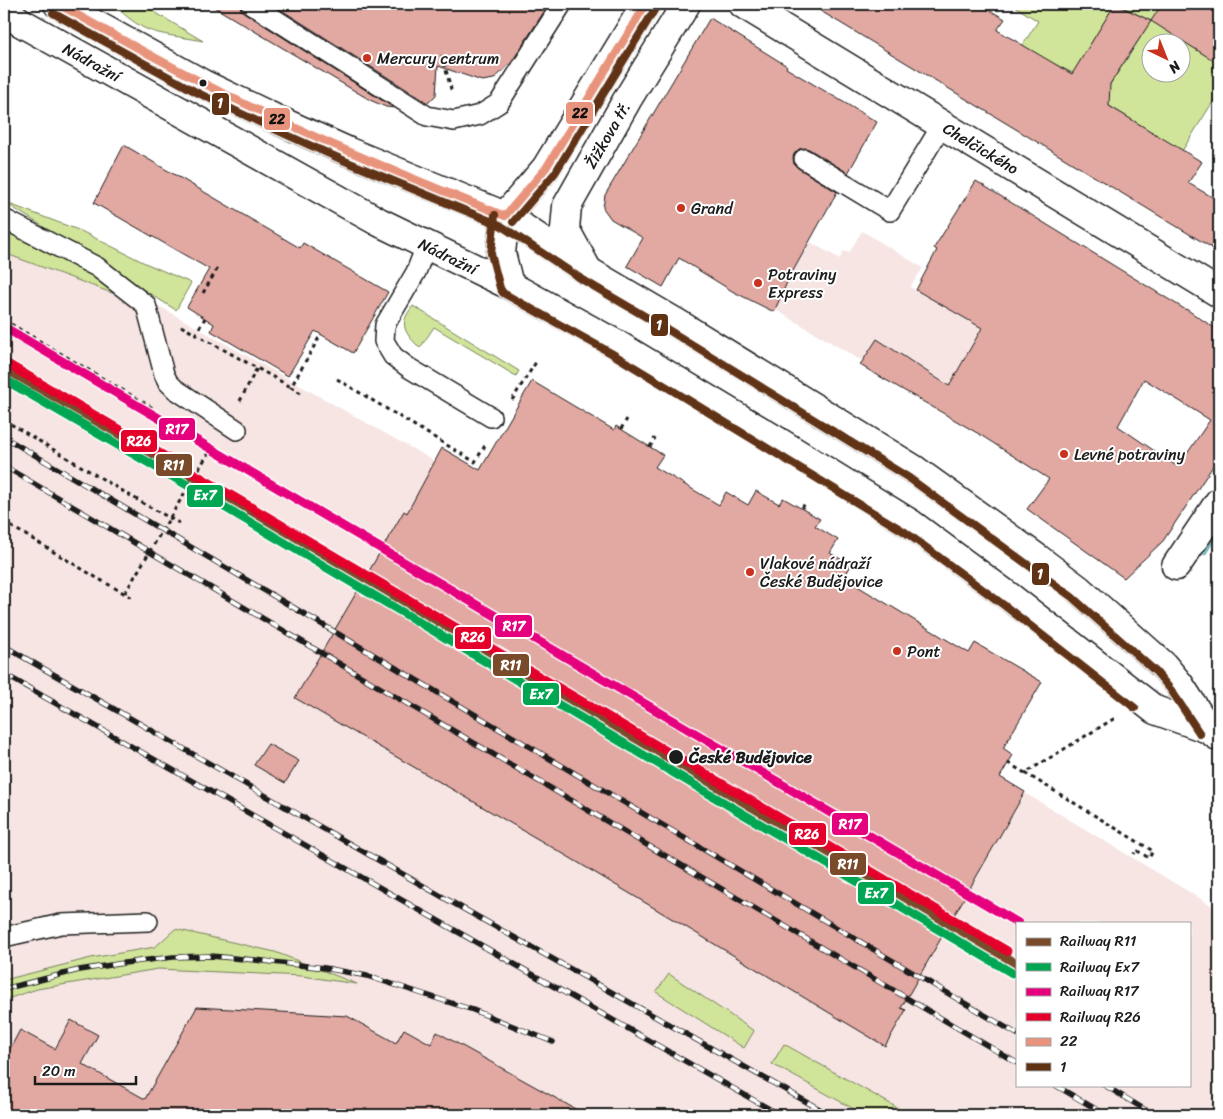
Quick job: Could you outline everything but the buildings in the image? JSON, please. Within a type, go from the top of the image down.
[{"type":"main road","name":"Nádražní","points":[[58,4],[203,84],[280,121],[349,152],[505,216],[588,271],[675,322],[915,470],[1078,590],[1163,665],[1179,684],[1213,733]]},
{"type":"main road","points":[[509,285],[501,253],[505,216],[546,168],[646,4]]},
{"type":"main road","name":"Žižkova tř.","points":[[588,271],[565,229],[567,206],[626,100],[686,4]]},
{"type":"main road","name":"Chelčického","points":[[743,4],[1219,293]]},
{"type":"main road","name":"Nádražní","points":[[4,9],[20,22],[379,222],[509,285],[616,344],[911,524],[1019,604],[1155,710],[1213,733]]},
{"type":"main road","points":[[1176,566],[1219,502]]},
{"type":"lane","points":[[251,4],[427,116],[454,121],[480,115],[499,104],[562,4]]},
{"type":"lane","points":[[804,159],[890,211],[942,124]]},
{"type":"lane","points":[[4,219],[97,267],[146,305],[164,374],[168,382],[232,426]]},
{"type":"lane","points":[[426,246],[416,272],[385,325],[384,341],[393,356],[409,368],[491,417]]},
{"type":"lane","points":[[4,937],[61,924],[148,921]]},
{"type":"path","points":[[203,293],[220,266]]},
{"type":"path","points":[[146,305],[195,335],[301,392]]},
{"type":"path","points":[[195,335],[205,318]]},
{"type":"path","points":[[4,320],[155,409]]},
{"type":"path","points":[[291,386],[321,334]]},
{"type":"path","points":[[124,593],[170,517],[232,426],[257,368]]},
{"type":"path","points":[[4,420],[180,523]]},
{"type":"path","points":[[621,429],[627,420]]},
{"type":"path","points":[[650,446],[655,438]]},
{"type":"path","points":[[802,508],[806,502]]},
{"type":"path","points":[[4,522],[131,597]]},
{"type":"path","points":[[1025,773],[1116,718]]},
{"type":"path","points":[[1008,763],[1153,851],[1149,858],[1136,850],[1134,854]]},
{"type":"shaded area","points":[[4,219],[1035,799],[1219,910],[1219,1115],[4,1115]]},
{"type":"shaded area","points":[[862,231],[923,268],[910,287],[982,328],[950,385],[877,339],[862,361],[773,308],[810,242],[840,259],[843,251],[849,253]]},
{"type":"green space","points":[[112,4],[141,4],[203,41],[151,31],[131,20]]},
{"type":"green space","points":[[1011,4],[1115,4],[1073,73],[1021,48],[1038,21]]},
{"type":"green space","points":[[1117,4],[1162,4],[1152,21],[1169,32],[1144,32],[1151,21]]},
{"type":"green space","points":[[1140,38],[1140,82],[1190,82],[1190,45],[1219,64],[1219,92],[1182,151],[1100,100]]},
{"type":"green space","points":[[4,202],[81,231],[145,263],[191,283],[176,310]]},
{"type":"green space","points":[[4,225],[82,267],[120,296],[4,253]]},
{"type":"green space","points":[[413,306],[519,371],[516,376],[434,327],[420,348],[407,334],[404,324]]},
{"type":"green space","points":[[175,929],[275,952],[357,984],[302,976],[158,969],[37,989],[4,1000],[4,980],[91,958],[155,947]]},
{"type":"green space","points":[[669,974],[754,1031],[744,1048],[656,992]]},
{"type":"green space","points":[[784,1044],[910,1115],[865,1115],[772,1064]]},
{"type":"water","points":[[1219,523],[1219,532],[1205,555],[1201,552]]},
{"type":"railway","points":[[4,437],[1016,1033]]},
{"type":"railway","points":[[4,466],[1016,1062]]},
{"type":"railway","points":[[4,646],[462,908],[830,1115]]},
{"type":"railway","points":[[4,674],[780,1115]]},
{"type":"railway","points":[[4,989],[79,970],[173,957],[211,956],[255,960],[325,968],[367,976],[473,1010],[553,1042]]},
{"type":"railway","points":[[1057,1086],[1106,1115]]},
{"type":"railway","points":[[1106,1086],[1154,1115]]},
{"type":"rail line","name":"R17","points":[[9,330],[1016,922]]},
{"type":"rail line","name":"R26","points":[[4,362],[1007,951]]},
{"type":"rail line","name":"R11","points":[[4,368],[194,477],[1016,963]]},
{"type":"rail line","name":"Ex7","points":[[4,379],[189,486],[1012,973]]},
{"type":"transit line","name":"22","points":[[58,4],[218,91],[372,161],[505,216]]},
{"type":"transit line","name":"22","points":[[505,216],[546,168],[646,4]]},
{"type":"transit line","name":"1","points":[[513,222],[555,173],[655,9]]},
{"type":"transit line","name":"1","points":[[53,13],[198,93],[276,130],[345,161],[500,225],[583,280],[670,331],[909,478],[1072,597],[1156,672],[1171,690],[1200,734]]},
{"type":"transit line","name":"1","points":[[495,215],[491,254],[503,293],[611,353],[905,532],[1005,606],[1135,708]]},
{"type":"place","name":"Mercury centrum","points":[[367,58]]},
{"type":"place","name":"Grand","points":[[681,208]]},
{"type":"place","name":"Potraviny Express","points":[[758,283]]},
{"type":"place","name":"Levné potraviny","points":[[1064,454]]},
{"type":"place","name":"Vlakové nádraží České Budějovice","points":[[750,572]]},
{"type":"place","name":"Pont","points":[[897,651]]},
{"type":"place","name":"České Budějovice","points":[[676,757]]}]
